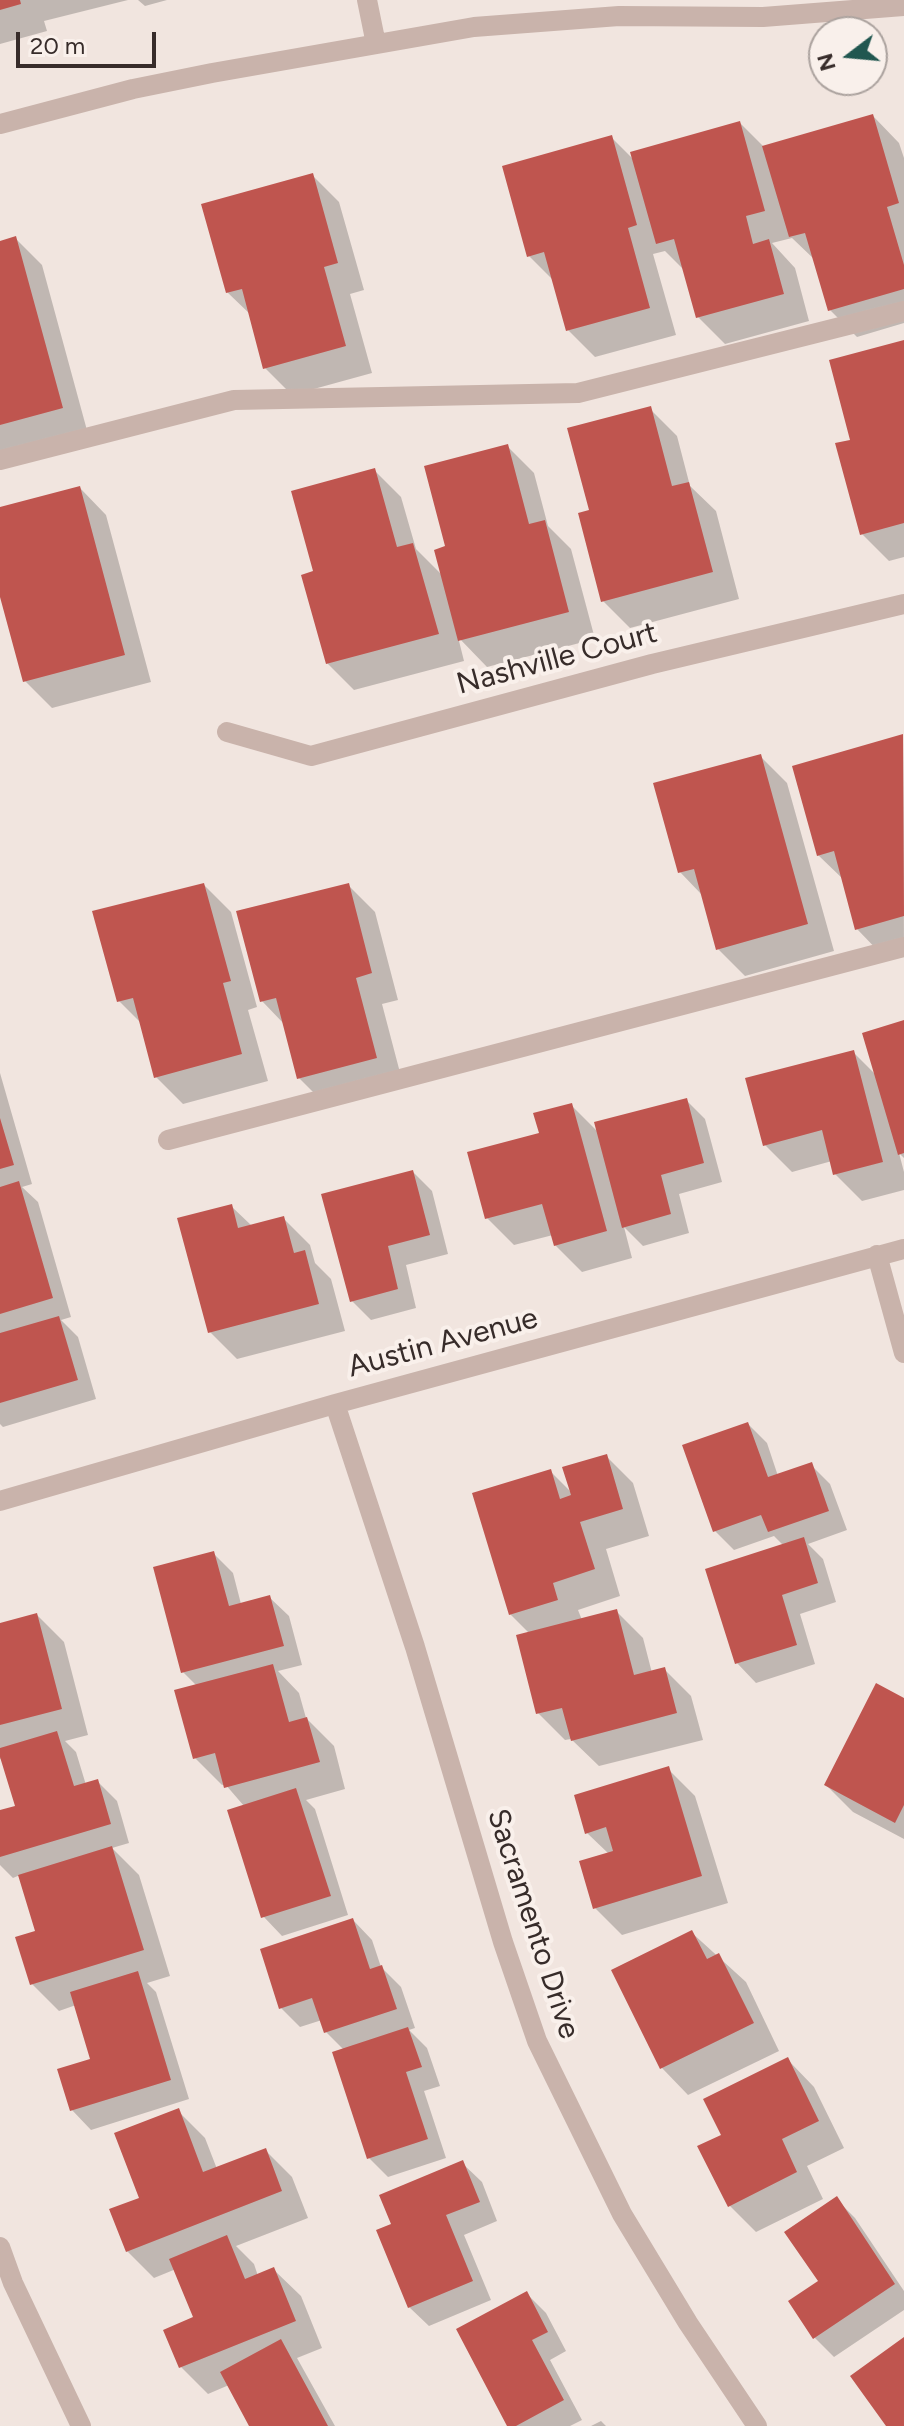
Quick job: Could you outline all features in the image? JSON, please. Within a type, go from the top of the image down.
[{"type":"street","points":[[367,0],[376,44]]},
{"type":"street","points":[[0,124],[133,89],[489,26],[710,8],[763,17],[904,6]]},
{"type":"street","points":[[0,460],[234,400],[578,393],[904,311]]},
{"type":"street","name":"Nashville Court","points":[[227,732],[311,756],[652,664],[904,604]]},
{"type":"street","points":[[168,1140],[904,947]]},
{"type":"street","name":"Austin Avenue","points":[[0,1501],[335,1404],[904,1249]]},
{"type":"street","points":[[877,1255],[904,1353]]},
{"type":"street","name":"Sacramento Drive","points":[[335,1404],[415,1647],[503,1942],[537,2041],[622,2214],[688,2323],[757,2426]]},
{"type":"street","points":[[0,2247],[13,2283],[81,2426]]},
{"type":"building","points":[[0,0],[20,0],[21,4],[0,10]]},
{"type":"building","points":[[873,114],[899,203],[887,207],[904,265],[904,289],[828,311],[805,233],[789,237],[762,146]]},
{"type":"building","points":[[740,121],[765,211],[746,216],[753,244],[769,239],[784,294],[696,318],[674,239],[656,244],[630,152]]},
{"type":"building","points":[[612,135],[637,225],[628,228],[650,308],[566,331],[544,252],[527,257],[502,166]]},
{"type":"building","points":[[313,173],[338,263],[324,267],[346,346],[263,369],[242,289],[226,293],[201,204]]},
{"type":"building","points":[[16,236],[63,408],[0,425],[0,241]]},
{"type":"building","points":[[904,340],[904,523],[860,535],[835,443],[850,440],[829,360]]},
{"type":"building","points":[[651,406],[672,486],[689,482],[713,572],[601,602],[578,513],[589,510],[567,428]]},
{"type":"building","points":[[508,444],[529,524],[545,520],[569,612],[458,641],[434,550],[445,546],[424,466]]},
{"type":"building","points":[[375,468],[397,547],[413,543],[439,634],[326,664],[301,575],[313,571],[291,491]]},
{"type":"building","points":[[80,486],[125,655],[23,682],[0,597],[0,507]]},
{"type":"building","points":[[903,734],[904,916],[855,930],[834,851],[817,856],[792,766]]},
{"type":"building","points":[[761,754],[808,924],[716,950],[694,869],[678,873],[653,783]]},
{"type":"building","points":[[204,883],[231,981],[223,983],[242,1054],[154,1078],[133,998],[117,1002],[92,911]]},
{"type":"building","points":[[349,883],[372,973],[356,978],[377,1058],[297,1079],[276,998],[260,1002],[236,911]]},
{"type":"building","points":[[904,1020],[904,1153],[898,1155],[862,1033]]},
{"type":"building","points":[[854,1050],[883,1162],[833,1175],[822,1130],[763,1146],[745,1078]]},
{"type":"building","points":[[687,1098],[704,1163],[661,1175],[671,1214],[622,1228],[594,1122]]},
{"type":"building","points":[[572,1103],[607,1231],[554,1246],[542,1204],[485,1219],[467,1152],[539,1133],[533,1113]]},
{"type":"building","points":[[0,1118],[14,1165],[0,1169]]},
{"type":"building","points":[[413,1170],[430,1235],[388,1246],[398,1289],[350,1302],[321,1194]]},
{"type":"building","points":[[19,1181],[53,1298],[0,1314],[0,1187]]},
{"type":"building","points":[[232,1204],[238,1228],[284,1216],[294,1253],[305,1250],[319,1304],[208,1333],[177,1218]]},
{"type":"building","points":[[59,1316],[78,1380],[0,1403],[0,1333]]},
{"type":"building","points":[[748,1422],[768,1477],[812,1462],[829,1511],[768,1532],[761,1515],[713,1532],[682,1445]]},
{"type":"building","points":[[607,1454],[623,1509],[580,1522],[595,1569],[553,1583],[558,1600],[509,1615],[472,1493],[551,1469],[560,1499],[571,1495],[562,1467]]},
{"type":"building","points":[[804,1537],[818,1583],[782,1595],[797,1645],[735,1664],[705,1569]]},
{"type":"building","points":[[214,1551],[229,1606],[270,1595],[284,1646],[181,1673],[153,1567]]},
{"type":"building","points":[[617,1609],[634,1675],[665,1667],[677,1713],[571,1741],[562,1708],[536,1714],[516,1635]]},
{"type":"building","points":[[37,1613],[62,1709],[0,1725],[0,1623]]},
{"type":"building","points":[[273,1664],[289,1722],[307,1717],[320,1762],[224,1788],[215,1753],[193,1759],[174,1690]]},
{"type":"building","points":[[876,1683],[904,1698],[904,1805],[895,1823],[824,1785]]},
{"type":"building","points":[[57,1731],[74,1786],[98,1779],[111,1824],[0,1857],[0,1810],[15,1806],[0,1748]]},
{"type":"building","points":[[669,1766],[702,1876],[593,1909],[579,1861],[613,1851],[606,1827],[585,1834],[574,1795]]},
{"type":"building","points":[[296,1788],[331,1896],[261,1918],[227,1810]]},
{"type":"building","points":[[112,1846],[144,1950],[30,1985],[15,1937],[35,1931],[18,1875]]},
{"type":"building","points":[[353,1918],[370,1969],[382,1965],[397,2009],[324,2033],[312,1998],[279,2009],[260,1949]]},
{"type":"building","points":[[692,1930],[707,1959],[719,1953],[754,2023],[660,2069],[611,1970]]},
{"type":"building","points":[[138,1971],[171,2080],[70,2111],[57,2069],[90,2059],[70,1992]]},
{"type":"building","points":[[408,2027],[422,2067],[406,2072],[428,2139],[367,2159],[332,2052]]},
{"type":"building","points":[[788,2057],[819,2121],[782,2139],[797,2172],[728,2207],[697,2146],[721,2135],[703,2099]]},
{"type":"building","points":[[179,2108],[203,2172],[266,2148],[282,2191],[126,2252],[109,2209],[139,2198],[114,2133]]},
{"type":"building","points":[[463,2160],[480,2202],[446,2215],[473,2281],[408,2308],[376,2230],[391,2224],[379,2195]]},
{"type":"building","points":[[837,2196],[895,2284],[813,2339],[788,2301],[818,2281],[784,2232]]},
{"type":"building","points":[[227,2235],[245,2279],[274,2267],[296,2321],[179,2368],[163,2330],[193,2317],[169,2259]]},
{"type":"building","points":[[527,2291],[548,2332],[532,2340],[564,2400],[516,2426],[507,2426],[456,2329]]},
{"type":"building","points":[[904,2337],[904,2426],[886,2426],[850,2376]]},
{"type":"building","points":[[281,2339],[328,2426],[249,2426],[220,2372]]}]
